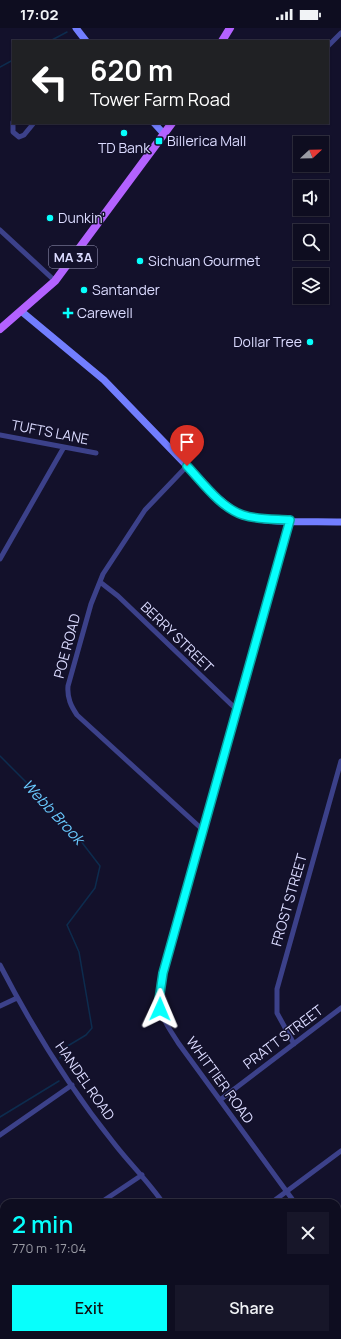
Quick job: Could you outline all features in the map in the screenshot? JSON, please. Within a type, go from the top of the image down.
[{"type":"main road","points":[[223,40],[230,28]]},
{"type":"main road","name":"MA 3A","points":[[0,329],[55,281],[171,124]]},
{"type":"street","points":[[76,28],[85,40]]},
{"type":"street","points":[[329,45],[341,33]]},
{"type":"street","points":[[13,124],[13,132],[19,137],[24,136],[32,124]]},
{"type":"street","points":[[155,124],[164,134]]},
{"type":"street","points":[[0,230],[55,281]]},
{"type":"street","points":[[21,311],[104,380],[217,497],[234,510],[251,517],[341,522]]},
{"type":"street","name":"TUFTS LANE","points":[[0,435],[96,453]]},
{"type":"street","points":[[0,559],[64,447]]},
{"type":"street","name":"POE ROAD","points":[[187,466],[145,510],[100,582],[91,604],[68,686],[68,694],[72,708],[90,728],[203,830]]},
{"type":"street","name":"WHITTIER ROAD","points":[[290,520],[163,973],[159,1000],[160,1009],[167,1026],[292,1199]]},
{"type":"street","name":"BERRY STREET","points":[[100,582],[118,596],[237,710]]},
{"type":"street","name":"FROST STREET","points":[[294,1044],[277,1013],[276,989],[341,761]]},
{"type":"street","name":"HANDEL ROAD","points":[[0,964],[36,1032],[72,1085],[112,1142],[142,1175],[160,1199]]},
{"type":"street","points":[[0,1006],[17,998]]},
{"type":"street","name":"PRATT STREET","points":[[220,1100],[341,1008]]},
{"type":"street","points":[[0,1135],[72,1085]]},
{"type":"street","points":[[276,1199],[341,1151]]},
{"type":"street","points":[[106,1199],[142,1175]]},
{"type":"waterway","points":[[52,40],[67,32]]},
{"type":"waterway","points":[[0,67],[12,61]]},
{"type":"waterway","name":"Webb Brook","points":[[0,756],[67,823],[100,866],[95,888],[67,925],[79,952],[92,1028],[86,1035],[66,1047],[60,1058]]},
{"type":"waterway","name":"Webb Brook","points":[[0,1117],[59,1081]]},
{"type":"place","name":"TD Bank","points":[[124,133]]},
{"type":"place","name":"Billerica Mall","points":[[159,141]]},
{"type":"place","name":"Dunkin'","points":[[50,218]]},
{"type":"place","name":"Sichuan Gourmet","points":[[140,261]]},
{"type":"place","name":"Santander","points":[[84,290]]},
{"type":"place","name":"Carewell","points":[[68,313]]},
{"type":"place","name":"Dollar Tree","points":[[310,342]]},
{"type":"route","points":[[160,1009],[159,1000],[163,973],[290,520],[251,517],[234,510],[217,497],[187,466]]}]
